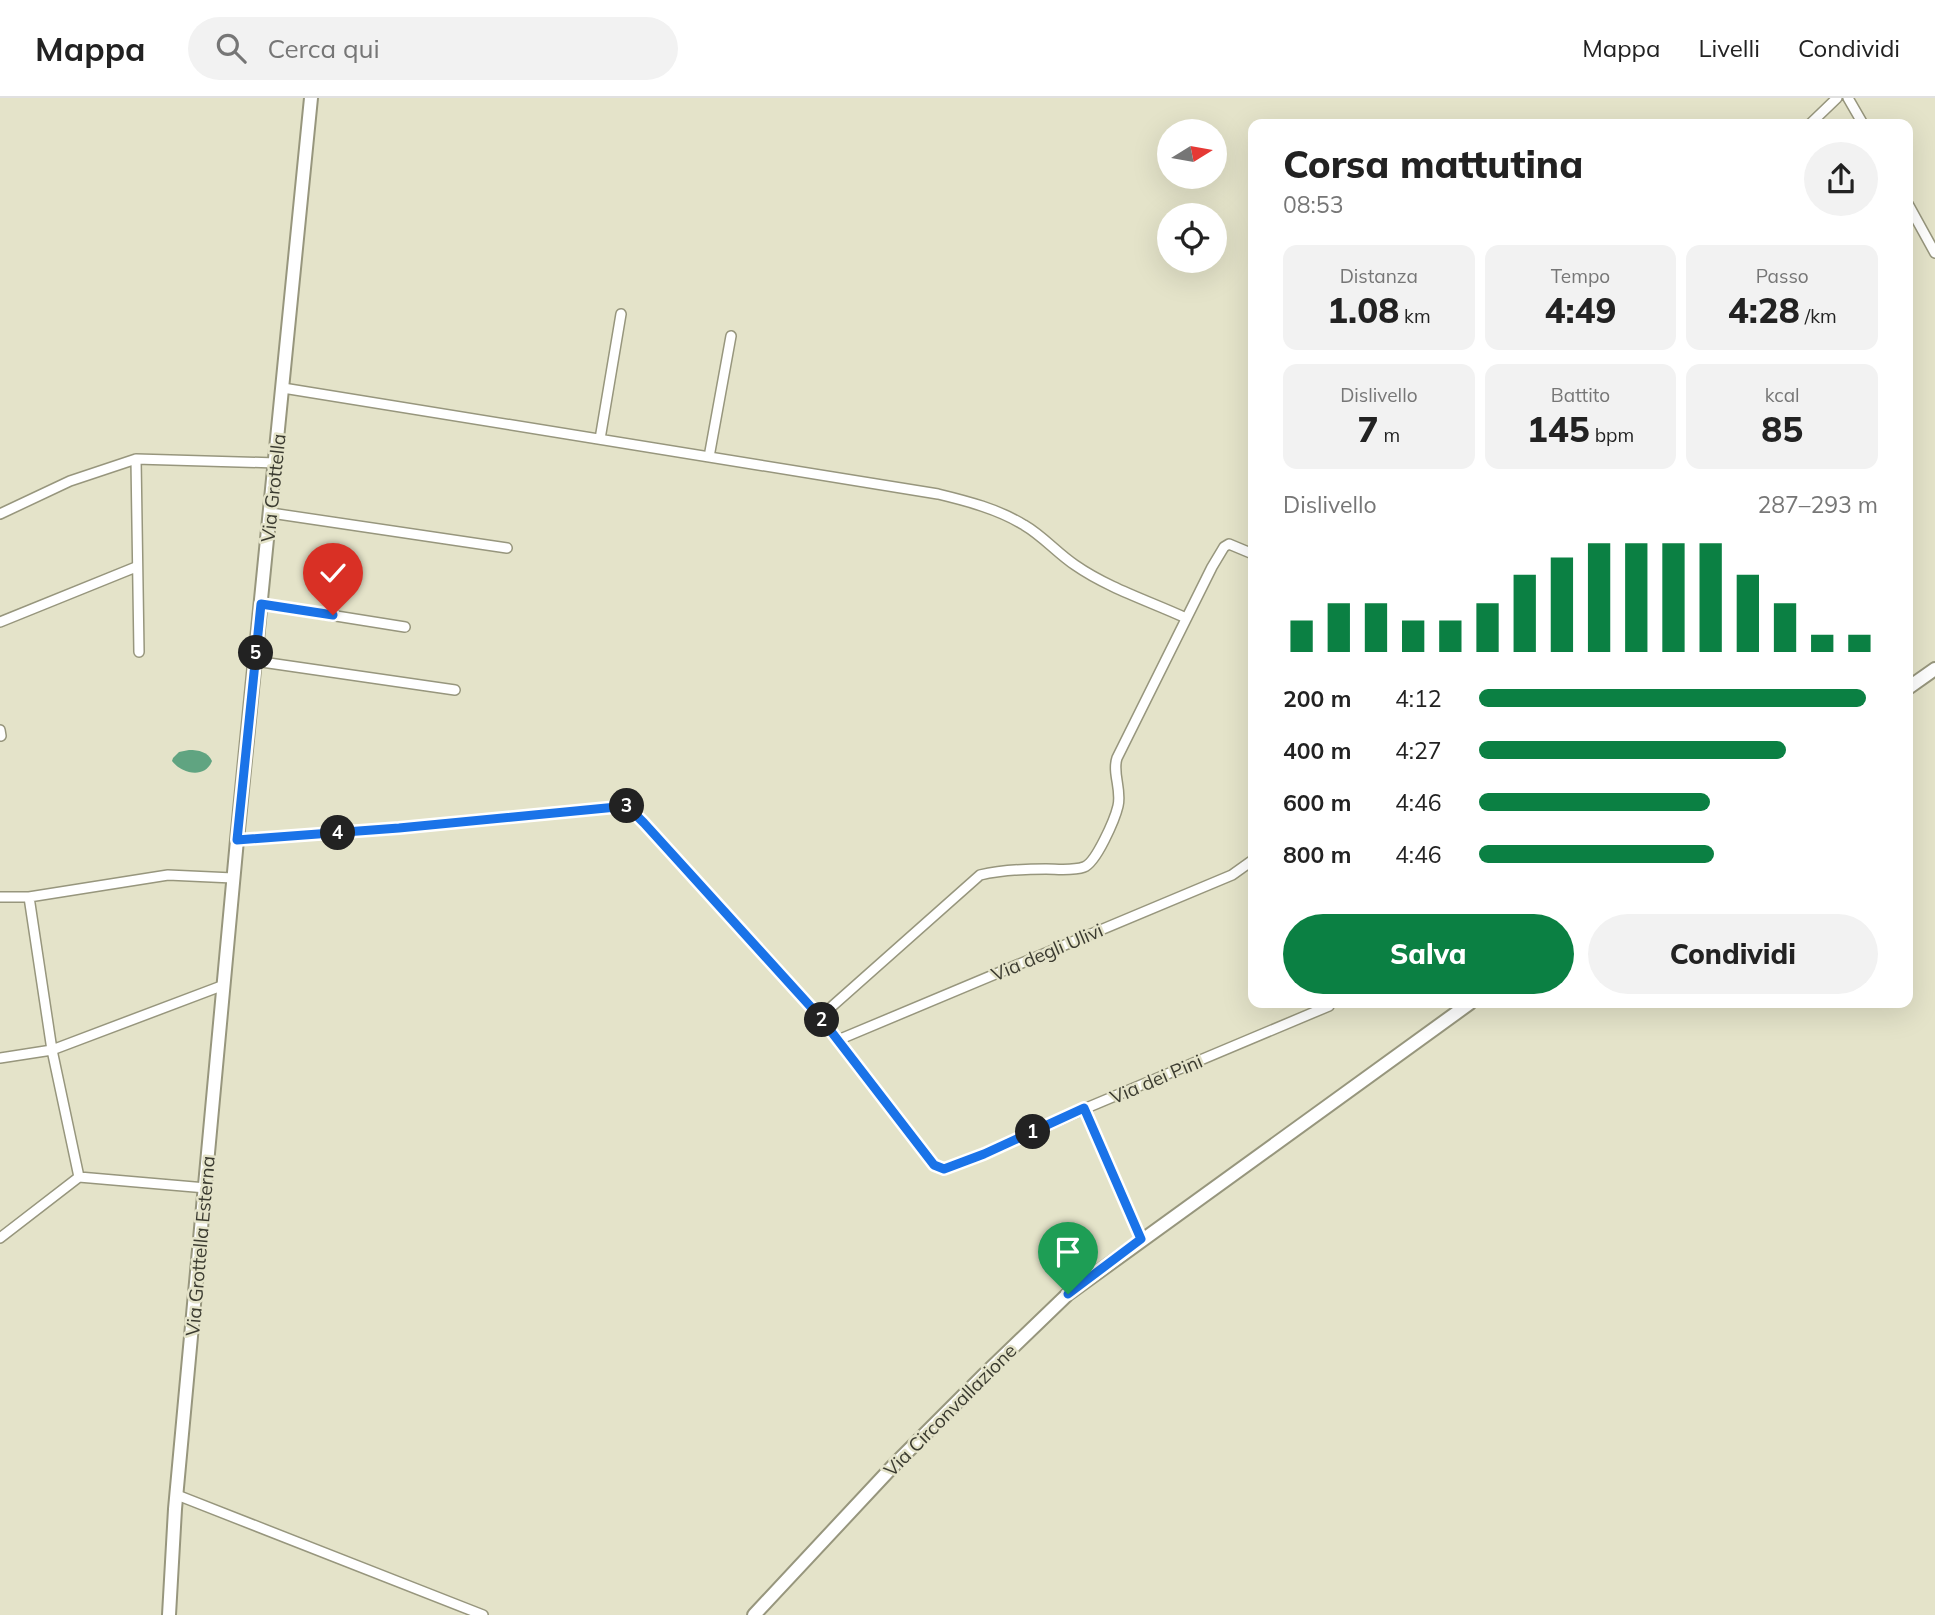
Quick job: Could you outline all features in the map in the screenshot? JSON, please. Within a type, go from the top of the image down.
[{"type":"street","name":"Via Grottella","points":[[233,878],[311,98]]},
{"type":"street","points":[[1815,119],[1837,98]]},
{"type":"street","points":[[1848,98],[1860,119]]},
{"type":"street","points":[[1913,213],[1935,253]]},
{"type":"street","points":[[600,439],[621,314]]},
{"type":"street","points":[[709,457],[731,336]]},
{"type":"street","points":[[283,388],[938,494],[969,502],[1025,525],[1073,564],[1101,580],[1186,618]]},
{"type":"street","points":[[136,459],[139,652]]},
{"type":"street","points":[[0,514],[69,481],[136,459],[276,463]]},
{"type":"street","points":[[271,513],[507,548]]},
{"type":"street","points":[[820,1017],[980,875],[1005,869],[1086,867],[1094,858],[1119,803],[1119,785],[1114,766],[1117,758],[1186,618],[1224,548],[1229,544],[1248,552]]},
{"type":"street","points":[[0,622],[136,567]]},
{"type":"street","points":[[261,604],[405,627]]},
{"type":"street","points":[[255,661],[455,690]]},
{"type":"street","points":[[1913,684],[1935,669]]},
{"type":"street","points":[[0,730],[1,736]]},
{"type":"street","points":[[237,840],[399,828],[627,806],[838,1040]]},
{"type":"street","name":"Via degli Ulivi","points":[[838,1040],[1232,875],[1248,864]]},
{"type":"street","points":[[0,897],[29,897],[168,875],[233,878]]},
{"type":"street","name":"Via Grottella Esterna","points":[[169,1615],[177,1495],[233,878]]},
{"type":"street","points":[[29,897],[52,1050],[79,1177]]},
{"type":"street","points":[[0,1058],[52,1050],[224,985]]},
{"type":"street","name":"Via dei Pini","points":[[838,1040],[934,1165],[944,1169],[1324,1008]]},
{"type":"street","name":"Via Circonvallazione","points":[[754,1615],[895,1464],[1068,1294],[1463,1008]]},
{"type":"street","points":[[1084,1108],[1141,1239]]},
{"type":"street","points":[[0,1238],[79,1177],[206,1188]]},
{"type":"street","points":[[177,1495],[484,1615]]},
{"type":"shaded area","points":[[189,750],[208,755],[212,761],[209,767],[193,773],[181,769],[172,761],[179,752]]},
{"type":"route","points":[[333,615],[261,604],[237,840],[399,828],[627,806],[820,1017],[934,1165],[944,1169],[984,1154],[1084,1108],[1141,1239],[1068,1294]]}]
